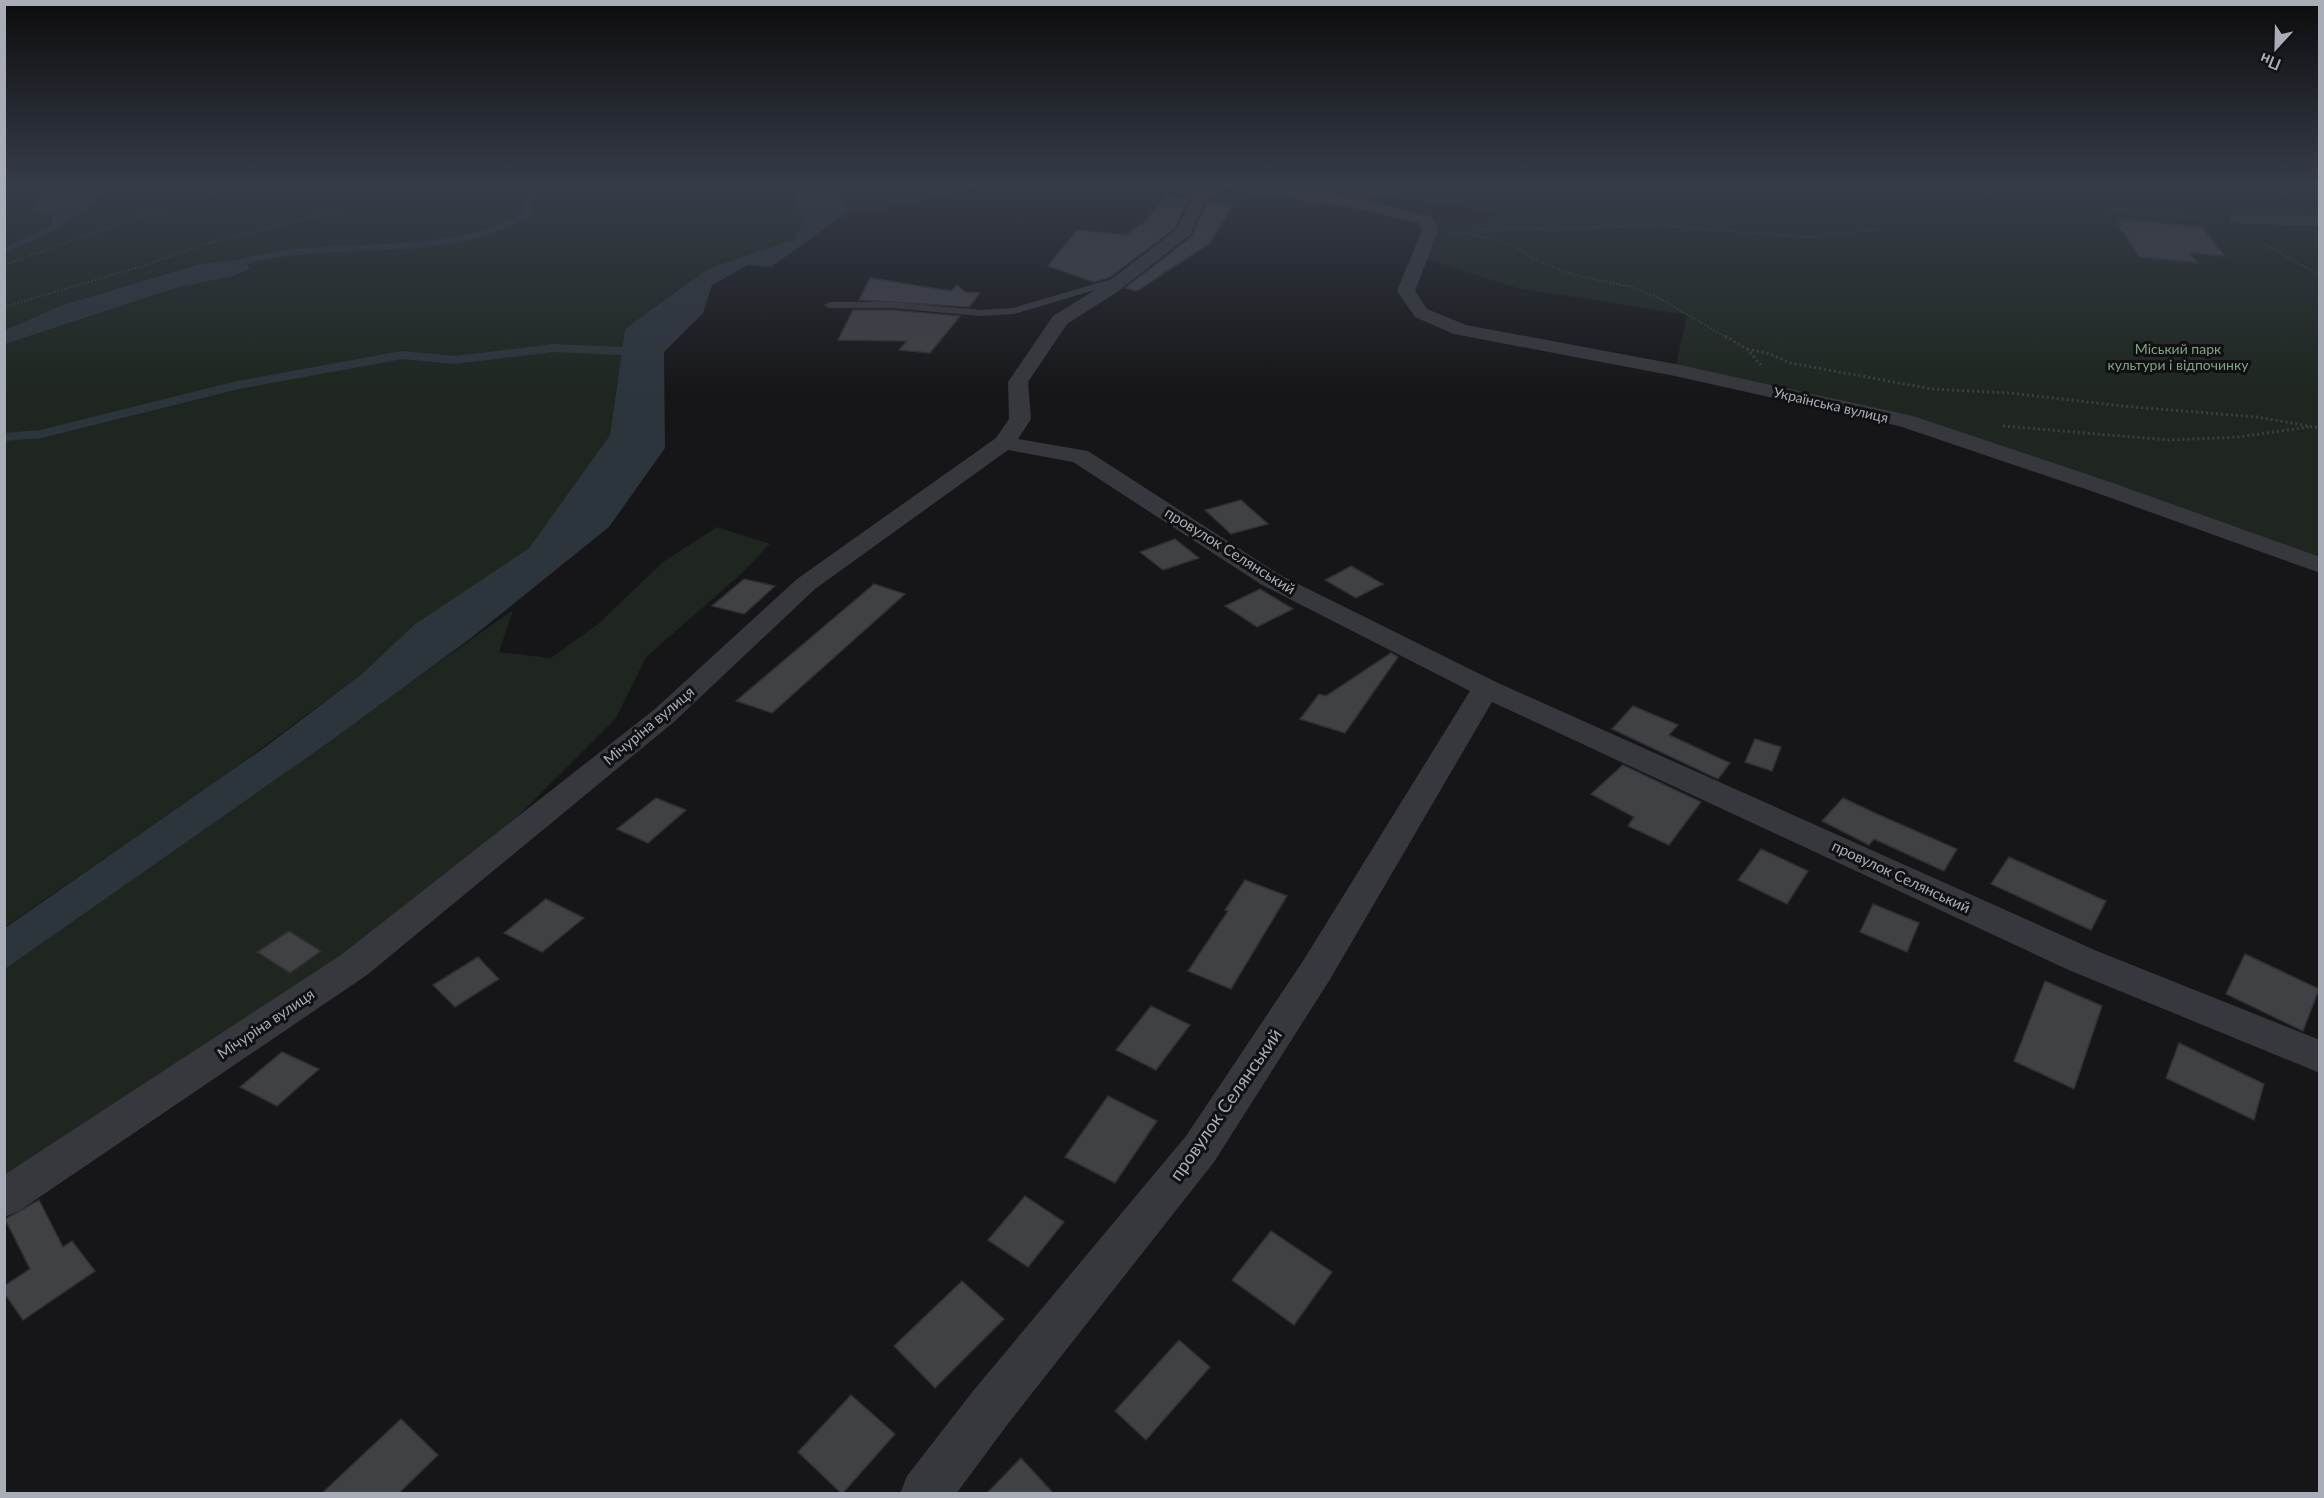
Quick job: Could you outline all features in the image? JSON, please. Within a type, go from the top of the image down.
[{"type":"street","name":"Мічуріна вулиця","points":[[4,1198],[354,965],[665,715],[806,584],[1004,443],[1020,419],[1018,381],[1060,320],[1155,254]]},
{"type":"street","name":"Українська вулиця","points":[[1421,254],[1406,291],[1420,313],[1461,330],[1675,370],[1905,421],[2105,488],[2319,566]]},
{"type":"street","name":"провулок Селянський","points":[[1004,443],[1080,456],[1271,580],[1486,688],[2084,961],[2319,1058]]},
{"type":"street","name":"провулок Селянський","points":[[925,1494],[990,1408],[1200,1149],[1316,971],[1486,688]]},
{"type":"lane","points":[[829,304],[891,305],[981,313],[1014,311],[1122,279]]},
{"type":"path","points":[[4,265],[35,254]]},
{"type":"path","points":[[4,307],[177,254]]},
{"type":"path","points":[[1527,254],[1534,259],[1574,274],[1632,287],[1661,299],[1705,327],[1747,349],[1810,368],[1932,389],[2010,393],[2122,406],[2257,417],[2319,428]]},
{"type":"path","points":[[2282,254],[2319,275]]},
{"type":"path","points":[[1747,349],[1762,366]]},
{"type":"path","points":[[2002,426],[2123,439],[2178,440],[2253,437],[2313,426]]},
{"type":"green space","points":[[4,254],[757,254],[625,329],[610,435],[529,548],[415,624],[363,673],[228,773],[5,927]]},
{"type":"green space","name":"Міський парк культури і відпочинку","points":[[1421,254],[2319,254],[2319,561],[1905,421],[1675,370],[1687,315],[1517,288],[1420,257]]},
{"type":"green space","points":[[717,527],[770,544],[740,575],[646,657],[616,718],[431,903],[5,1197],[5,969],[513,610],[499,652],[551,658],[598,624],[663,562]]},
{"type":"shaded area","points":[[752,254],[789,254],[771,267],[748,265],[712,285],[703,313],[664,352],[665,448],[609,527],[471,638],[329,742],[5,969],[5,928],[268,745],[363,673],[415,624],[529,548],[610,435],[625,329],[708,269]]},
{"type":"shaded area","points":[[234,260],[244,261],[250,268],[233,276],[175,288],[5,344],[5,330],[63,305],[197,265]]},
{"type":"building","points":[[1058,254],[1141,254],[1110,277],[1094,282],[1048,266]]},
{"type":"building","points":[[1169,254],[1193,254],[1137,291],[1125,288]]},
{"type":"building","points":[[2137,254],[2191,254],[2198,263],[2139,257]]},
{"type":"building","points":[[2201,254],[2223,254],[2225,256]]},
{"type":"building","points":[[870,278],[951,291],[957,285],[965,292],[980,293],[969,307],[859,300]]},
{"type":"building","points":[[853,310],[891,310],[960,316],[930,353],[899,350],[907,341],[838,340]]},
{"type":"building","points":[[1241,500],[1268,524],[1231,534],[1205,510]]},
{"type":"building","points":[[1175,539],[1199,558],[1163,570],[1140,552]]},
{"type":"building","points":[[1351,566],[1383,584],[1356,598],[1325,580]]},
{"type":"building","points":[[744,579],[775,586],[744,614],[712,606]]},
{"type":"building","points":[[874,584],[905,594],[772,713],[736,701]]},
{"type":"building","points":[[1260,589],[1293,609],[1257,627],[1225,606]]},
{"type":"building","points":[[1391,653],[1398,657],[1345,733],[1300,719],[1319,694],[1326,696]]},
{"type":"building","points":[[1633,706],[1678,725],[1669,735],[1730,763],[1718,779],[1612,729]]},
{"type":"building","points":[[1755,739],[1781,747],[1772,771],[1745,762]]},
{"type":"building","points":[[1623,765],[1701,802],[1669,845],[1628,826],[1634,817],[1591,794]]},
{"type":"building","points":[[656,798],[686,810],[648,843],[617,829]]},
{"type":"building","points":[[1843,798],[1957,849],[1944,871],[1874,839],[1869,845],[1822,821]]},
{"type":"building","points":[[1761,849],[1808,871],[1787,904],[1738,880]]},
{"type":"building","points":[[2009,857],[2106,901],[2091,930],[1991,884]]},
{"type":"building","points":[[1245,880],[1287,896],[1231,989],[1188,971],[1228,911],[1225,910]]},
{"type":"building","points":[[546,899],[584,918],[542,952],[504,933]]},
{"type":"building","points":[[1873,904],[1919,923],[1907,952],[1860,932]]},
{"type":"building","points":[[289,931],[321,951],[290,973],[257,952]]},
{"type":"building","points":[[2245,954],[2319,989],[2303,1031],[2226,994]]},
{"type":"building","points":[[478,957],[499,979],[455,1007],[433,985]]},
{"type":"building","points":[[2045,981],[2102,1006],[2074,1089],[2014,1061]]},
{"type":"building","points":[[1151,1006],[1190,1025],[1156,1070],[1116,1050]]},
{"type":"building","points":[[2179,1043],[2264,1084],[2254,1120],[2166,1078]]},
{"type":"building","points":[[282,1052],[319,1069],[277,1106],[240,1087]]},
{"type":"building","points":[[1108,1096],[1157,1121],[1115,1183],[1065,1157]]},
{"type":"building","points":[[1025,1196],[1064,1222],[1028,1267],[988,1240]]},
{"type":"building","points":[[39,1200],[63,1247],[72,1241],[95,1271],[23,1320],[4,1293],[4,1286],[30,1269],[5,1219]]},
{"type":"building","points":[[1271,1231],[1332,1272],[1294,1325],[1232,1280]]},
{"type":"building","points":[[962,1281],[1004,1319],[935,1388],[894,1346]]},
{"type":"building","points":[[1179,1340],[1210,1367],[1146,1440],[1115,1411]]},
{"type":"building","points":[[851,1395],[895,1434],[842,1494],[798,1452]]},
{"type":"building","points":[[401,1419],[438,1455],[398,1494],[321,1494]]},
{"type":"building","points":[[1021,1458],[1054,1494],[986,1494]]},
{"type":"waterway","points":[[231,265],[283,254]]},
{"type":"waterway","points":[[4,437],[41,434],[238,385],[402,355],[455,360],[554,348],[622,351]]}]
